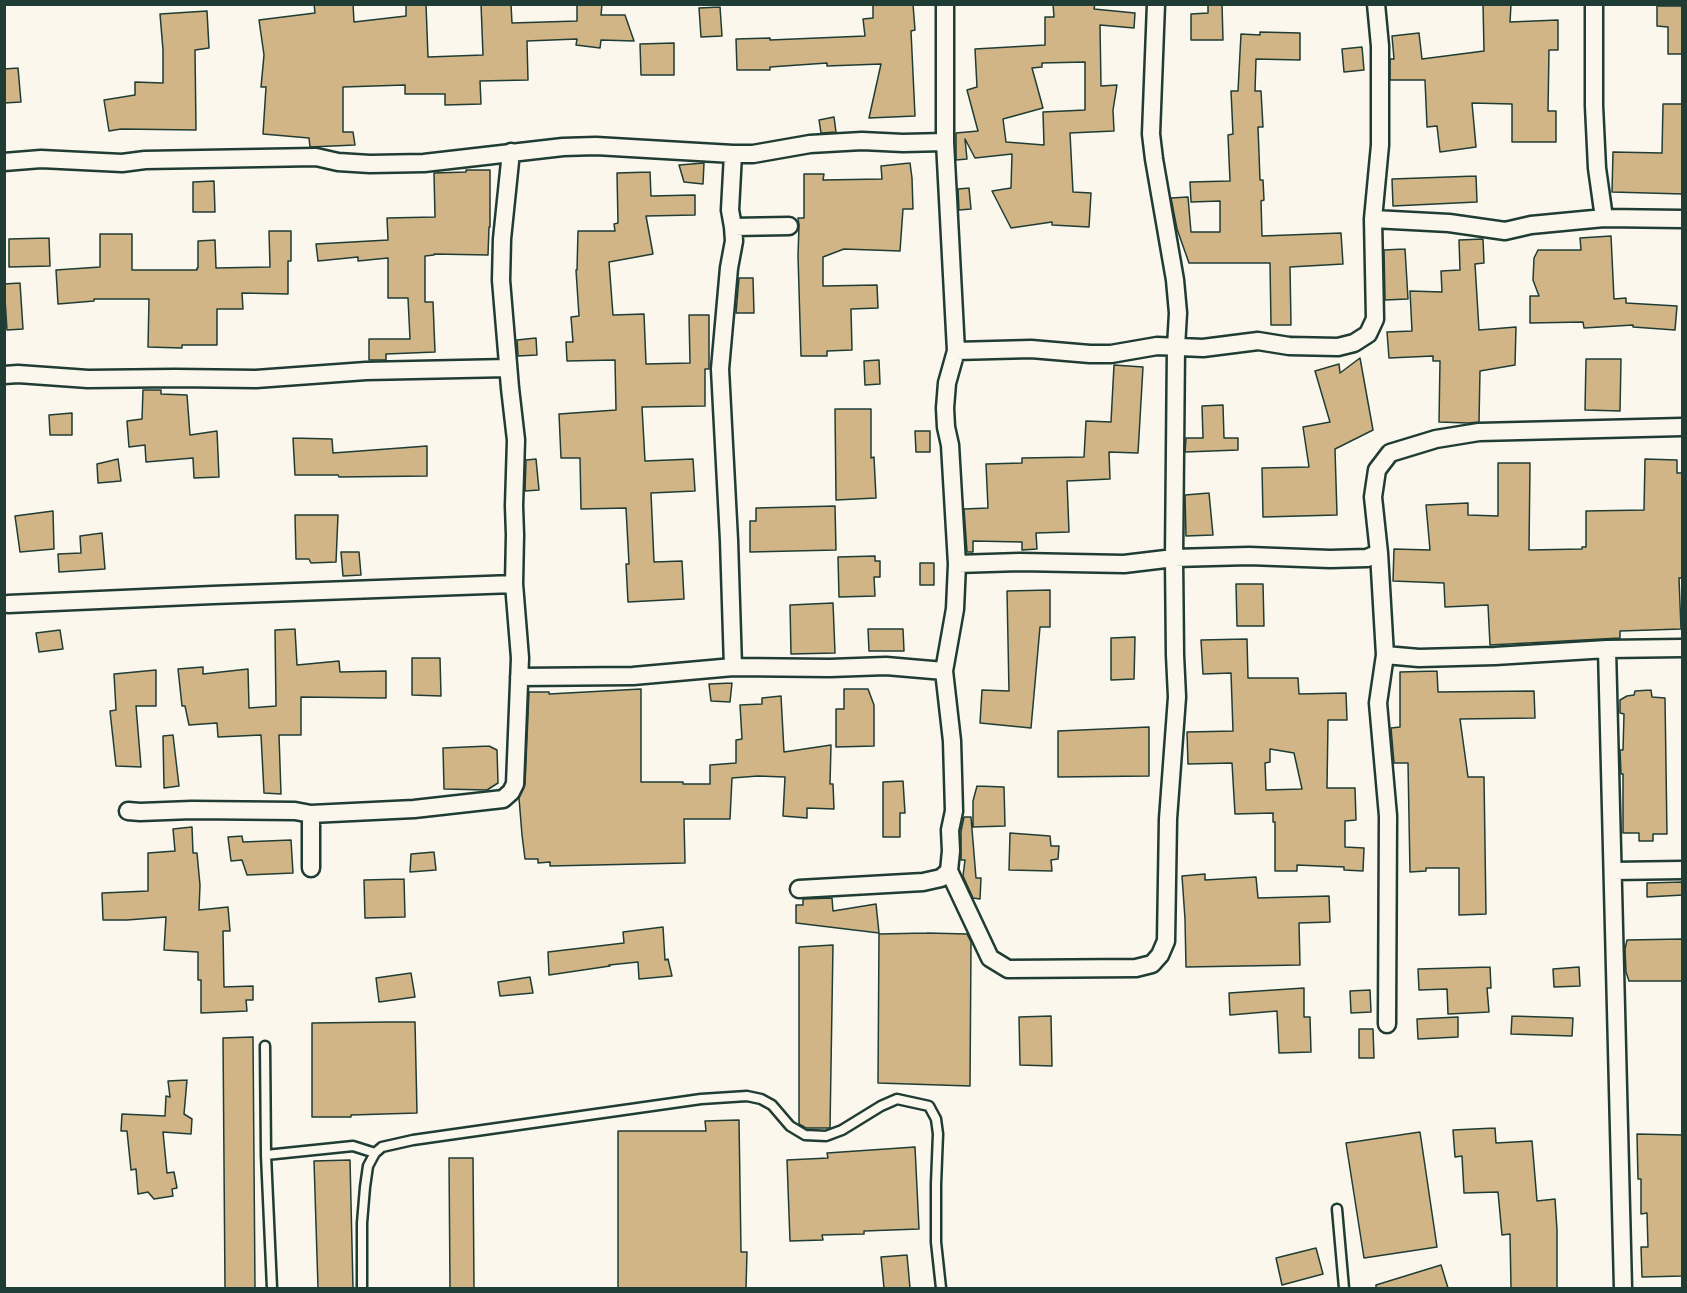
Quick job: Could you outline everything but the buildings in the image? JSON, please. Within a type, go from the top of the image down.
[{"type":"street","points":[[945,4],[945,142],[956,351],[947,383],[945,408],[950,445],[957,564],[955,609],[944,670],[953,753],[954,811],[949,871],[990,958],[1008,969],[1136,968],[1152,964],[1160,955],[1166,941],[1168,819],[1177,697],[1174,558],[1178,313],[1175,280],[1151,134],[1156,4]]},
{"type":"street","points":[[956,351],[1031,349],[1111,354],[1157,346],[1203,348],[1258,341],[1289,346],[1338,347],[1354,343],[1368,334],[1375,319],[1373,219],[1380,145],[1380,46],[1376,4]]},
{"type":"street","points":[[1594,4],[1596,168],[1604,218]]},
{"type":"street","points":[[4,162],[41,159],[122,163],[145,160],[316,157],[359,164],[424,163],[562,147],[596,146],[753,154],[820,143],[945,142]]},
{"type":"street","points":[[128,811],[296,811],[310,814],[414,809],[503,799],[511,792],[515,784],[520,658],[514,584],[516,440],[501,269],[511,152]]},
{"type":"street","points":[[732,667],[729,540],[720,369],[729,268],[734,242],[734,227],[730,210],[733,154]]},
{"type":"street","points":[[1373,219],[1449,224],[1505,231],[1531,225],[1604,218],[1683,219]]},
{"type":"street","points":[[734,227],[789,226]]},
{"type":"street","points":[[4,375],[88,379],[256,379],[366,371],[508,368]]},
{"type":"street","points":[[1387,1024],[1388,816],[1378,703],[1384,655],[1379,553],[1372,497],[1377,470],[1390,453],[1437,439],[1479,432],[1683,427]]},
{"type":"street","points":[[957,564],[1020,562],[1124,564],[1174,558],[1249,556],[1367,558],[1379,553]]},
{"type":"street","points":[[8,604],[514,584]]},
{"type":"street","points":[[1384,655],[1419,658],[1607,649],[1683,648]]},
{"type":"street","points":[[1607,649],[1623,1288]]},
{"type":"street","points":[[519,677],[633,676],[732,667],[886,666],[944,670]]},
{"type":"street","points":[[310,814],[311,868]]},
{"type":"street","points":[[1613,871],[1683,870]]},
{"type":"street","points":[[799,889],[923,882],[941,878],[949,871]]},
{"type":"lane","points":[[265,1046],[266,1155],[272,1288]]},
{"type":"lane","points":[[362,1288],[362,1223],[365,1187],[368,1166],[382,1147],[413,1140],[701,1098],[747,1096],[761,1099],[772,1105],[790,1126],[805,1135],[826,1136],[842,1130],[897,1099],[928,1106],[936,1119],[939,1134],[936,1242],[941,1288]]},
{"type":"lane","points":[[266,1155],[353,1146],[375,1154]]},
{"type":"lane","points":[[1337,1209],[1344,1288]]}]
